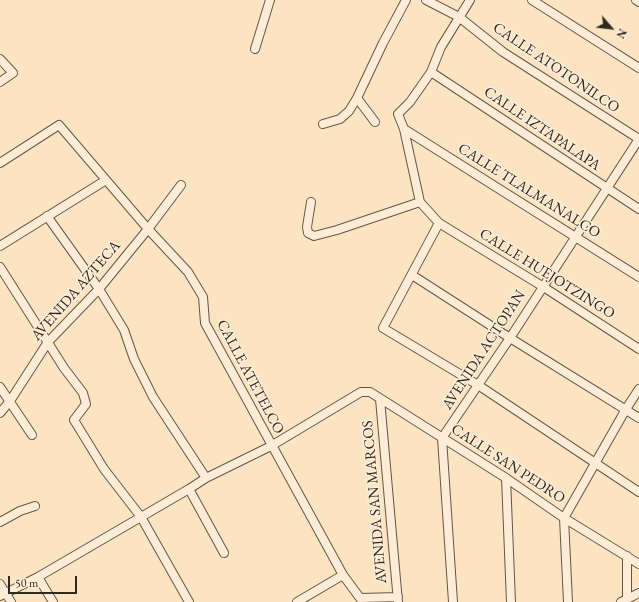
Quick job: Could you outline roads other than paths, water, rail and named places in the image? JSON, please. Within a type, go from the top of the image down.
[{"type":"street","points":[[254,49],[270,0]]},
{"type":"street","points":[[323,124],[340,119],[349,111],[406,0]]},
{"type":"street","name":"CALLE ATOTONILCO","points":[[426,0],[460,18],[502,52],[639,139]]},
{"type":"street","points":[[311,202],[307,227],[308,233],[314,236],[337,230],[420,202],[404,129],[398,114],[410,102],[431,72],[441,47],[470,0]]},
{"type":"street","points":[[532,0],[639,68]]},
{"type":"street","points":[[0,60],[13,73],[0,82]]},
{"type":"street","name":"CALLE IZTAPALAPA","points":[[431,72],[639,209]]},
{"type":"street","points":[[357,98],[375,122]]},
{"type":"street","name":"CALLE ATETELCO","points":[[0,163],[58,125],[148,229],[188,272],[204,297],[205,323],[343,576],[359,600]]},
{"type":"street","name":"CALLE TLALMANALCO","points":[[404,129],[639,277]]},
{"type":"street","name":"AVENIDA ACTOPAN","points":[[442,438],[510,338],[542,286],[639,139]]},
{"type":"street","points":[[0,246],[106,180]]},
{"type":"street","name":"AVENIDA AZTECA","points":[[0,413],[10,401],[48,342],[99,288],[148,229],[181,185]]},
{"type":"street","name":"CALLE HUEJOTZINGO","points":[[420,202],[439,223],[542,286],[639,349]]},
{"type":"street","points":[[47,216],[99,288],[124,330],[134,359],[153,397],[206,478]]},
{"type":"street","points":[[439,223],[383,328],[478,385],[639,492]]},
{"type":"street","points":[[0,268],[82,394],[86,404],[74,420],[104,469],[141,517],[189,602]]},
{"type":"street","points":[[412,275],[639,418]]},
{"type":"street","points":[[0,387],[32,435]]},
{"type":"street","points":[[568,602],[564,518],[639,389]]},
{"type":"street","name":"CALLE SAN PEDRO","points":[[271,446],[361,392],[370,392],[506,478],[564,518],[639,564]]},
{"type":"street","name":"AVENIDA SAN MARCOS","points":[[380,399],[398,599]]},
{"type":"street","points":[[442,438],[453,602]]},
{"type":"street","points":[[3,594],[38,577],[190,489],[206,478],[271,446]]},
{"type":"street","points":[[506,478],[511,602]]},
{"type":"street","points":[[190,489],[224,553]]},
{"type":"street","points":[[0,522],[20,511],[35,506]]},
{"type":"street","points":[[627,556],[624,600],[639,593]]},
{"type":"street","points":[[297,602],[343,576]]},
{"type":"street","points":[[38,577],[53,602]]},
{"type":"street","points":[[0,584],[3,594],[11,602]]},
{"type":"street","points":[[359,600],[398,599]]}]
